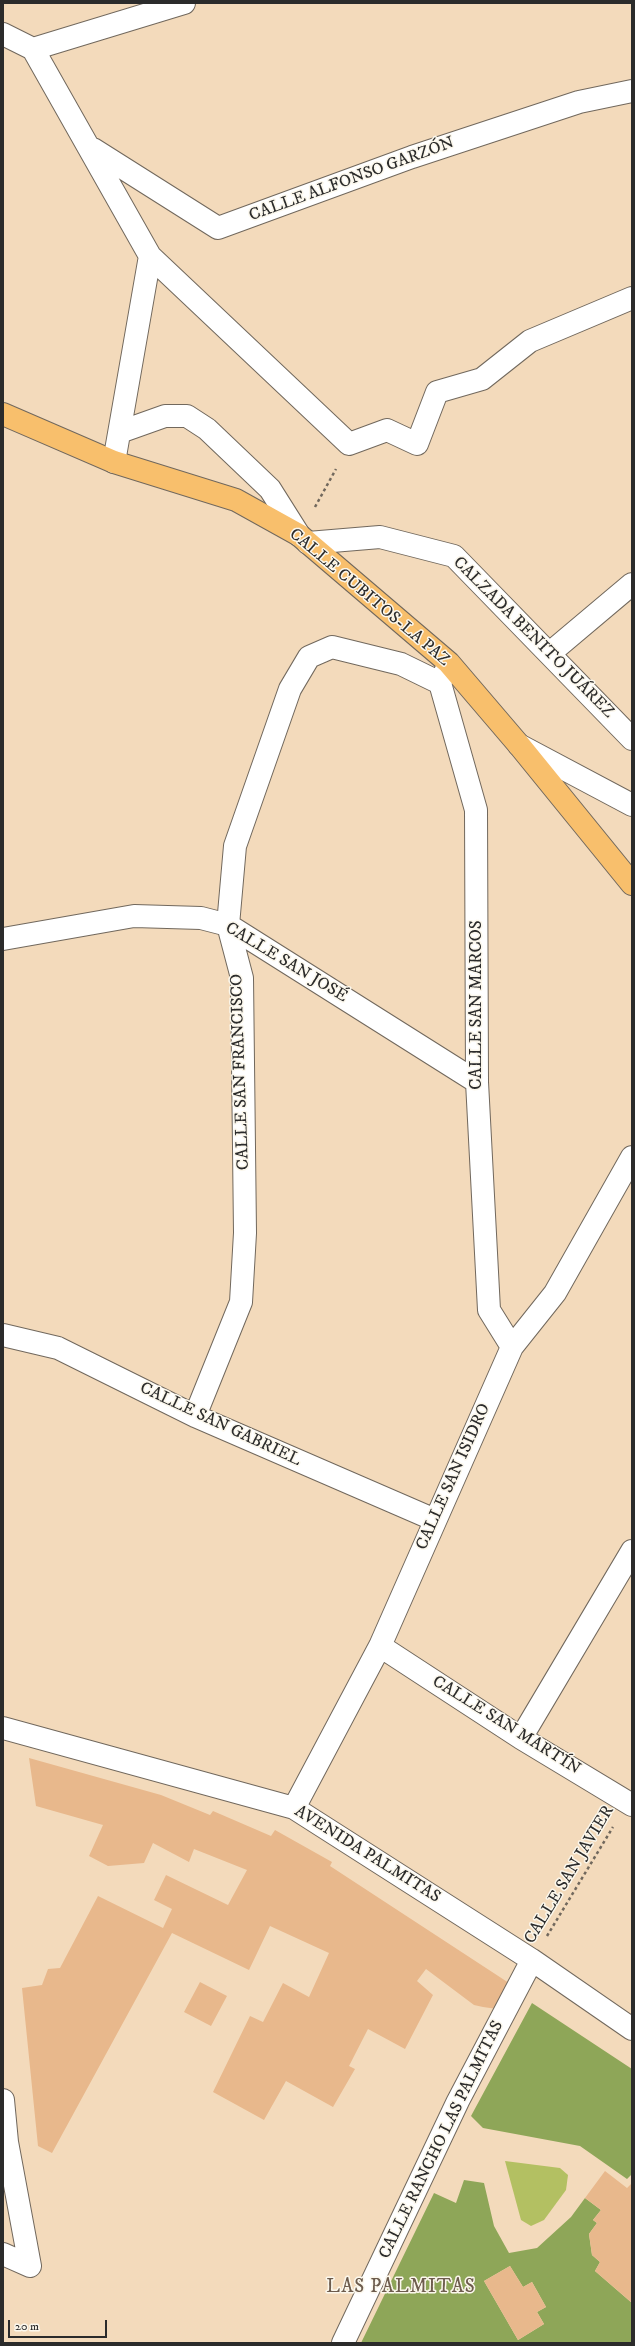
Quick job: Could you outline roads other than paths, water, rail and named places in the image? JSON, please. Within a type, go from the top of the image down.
[{"type":"main road","name":"CALLE CUBITOS-LA PAZ","points":[[3,414],[114,462],[236,500],[304,539],[449,663],[519,745],[632,884]]},
{"type":"street","points":[[33,49],[184,3]]},
{"type":"street","points":[[3,34],[33,49],[90,147],[150,256],[349,444],[387,430],[417,444],[437,392],[482,379],[530,341],[632,298]]},
{"type":"street","name":"CALLE ALFONSO GARZÓN","points":[[90,147],[218,228],[412,158],[579,102],[632,91]]},
{"type":"street","points":[[114,462],[150,256]]},
{"type":"street","points":[[120,432],[165,416],[187,416],[207,428],[270,489],[304,539]]},
{"type":"street","name":"CALZADA BENITO JUÁREZ","points":[[304,539],[380,538],[454,556],[632,739]]},
{"type":"street","points":[[550,653],[632,584]]},
{"type":"street","name":"CALLE SAN FRANCISCO","points":[[195,1416],[241,1302],[245,1233],[242,978],[228,925],[235,846],[290,689],[309,657],[332,648],[401,664],[440,683]]},
{"type":"street","points":[[440,683],[449,663]]},
{"type":"street","name":"CALLE SAN MARCOS","points":[[440,683],[476,810],[477,1082],[489,1310],[512,1347]]},
{"type":"street","points":[[519,745],[632,804]]},
{"type":"street","name":"CALLE SAN JOSÉ","points":[[3,939],[134,916],[201,918],[228,925],[477,1082]]},
{"type":"street","name":"CALLE SAN ISIDRO","points":[[294,1808],[380,1646],[512,1347],[555,1293],[632,1157]]},
{"type":"street","name":"CALLE SAN GABRIEL","points":[[3,1335],[58,1348],[195,1416],[435,1520]]},
{"type":"street","points":[[521,1738],[632,1551]]},
{"type":"street","name":"CALLE SAN MARTÍN","points":[[380,1646],[521,1738],[630,1804]]},
{"type":"street","name":"AVENIDA PALMITAS","points":[[3,1728],[294,1808],[532,1960],[632,2029]]},
{"type":"street","name":"CALLE RANCHO LAS PALMITAS","points":[[343,2343],[458,2100],[532,1960]]},
{"type":"street","points":[[3,2100],[7,2142],[30,2266],[3,2254]]},
{"type":"district","name":"LAS PALMITAS","points":[[401,2288]]}]
